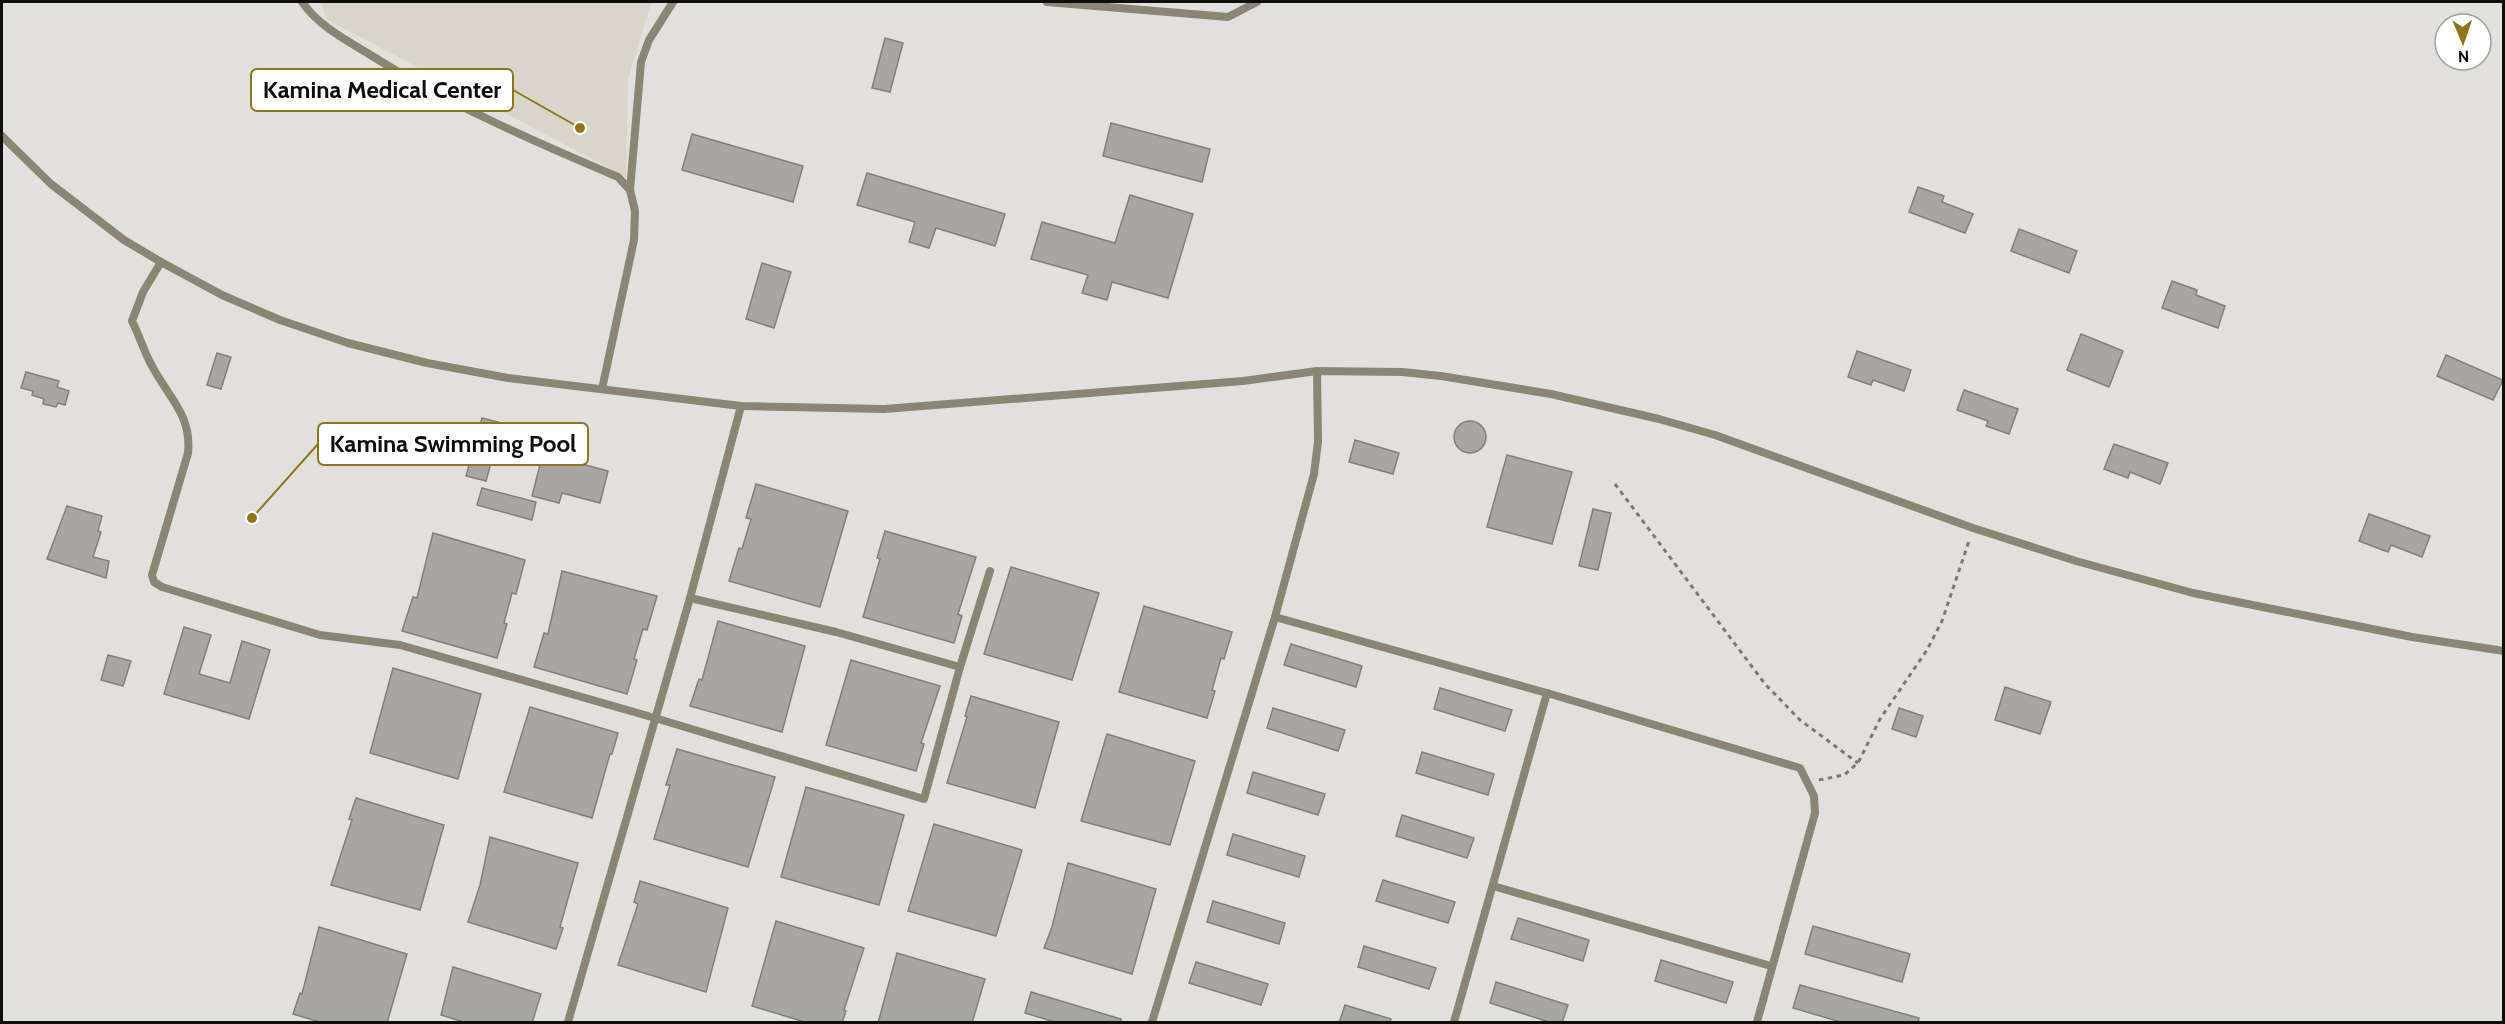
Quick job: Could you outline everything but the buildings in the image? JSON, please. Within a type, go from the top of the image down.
[{"type":"lane","points":[[302,2],[323,26],[404,76],[508,129],[618,177],[630,190]]},
{"type":"lane","points":[[602,388],[634,240],[635,211],[630,190],[641,62],[649,40],[672,2]]},
{"type":"lane","points":[[1047,2],[1228,17],[1257,2]]},
{"type":"lane","points":[[2,136],[51,184],[124,240],[222,295],[280,320],[348,343],[427,363],[508,378],[741,406],[884,409],[1243,381],[1317,371],[1402,372],[1442,376],[1551,394],[1659,419],[1715,435],[1973,528],[2076,561],[2193,593],[2412,637],[2504,651]]},
{"type":"lane","points":[[161,262],[142,292],[132,321],[150,363],[187,423],[189,437],[188,453],[152,575],[154,582],[162,587],[320,635],[400,645],[655,718],[924,799],[960,667],[990,571]]},
{"type":"lane","points":[[1152,1023],[1275,616],[1314,474],[1318,442],[1317,371]]},
{"type":"lane","points":[[568,1023],[690,598],[741,406]]},
{"type":"lane","points":[[690,598],[836,632],[960,667]]},
{"type":"lane","points":[[1275,616],[1800,768],[1814,796],[1815,813],[1757,1023]]},
{"type":"lane","points":[[1454,1023],[1547,693]]},
{"type":"lane","points":[[1493,886],[1771,966]]},
{"type":"path","points":[[1615,484],[1765,684],[1800,720],[1858,763]]},
{"type":"path","points":[[1809,782],[1844,775],[1858,763],[1880,719],[1927,650],[1942,621],[1973,528]]},
{"type":"shaded area","points":[[321,2],[654,2],[650,7],[628,79],[626,177],[326,19]]},
{"type":"place","name":"Kamina Medical Center","points":[[580,128]]},
{"type":"place","name":"Kamina Swimming Pool","points":[[252,518]]}]
